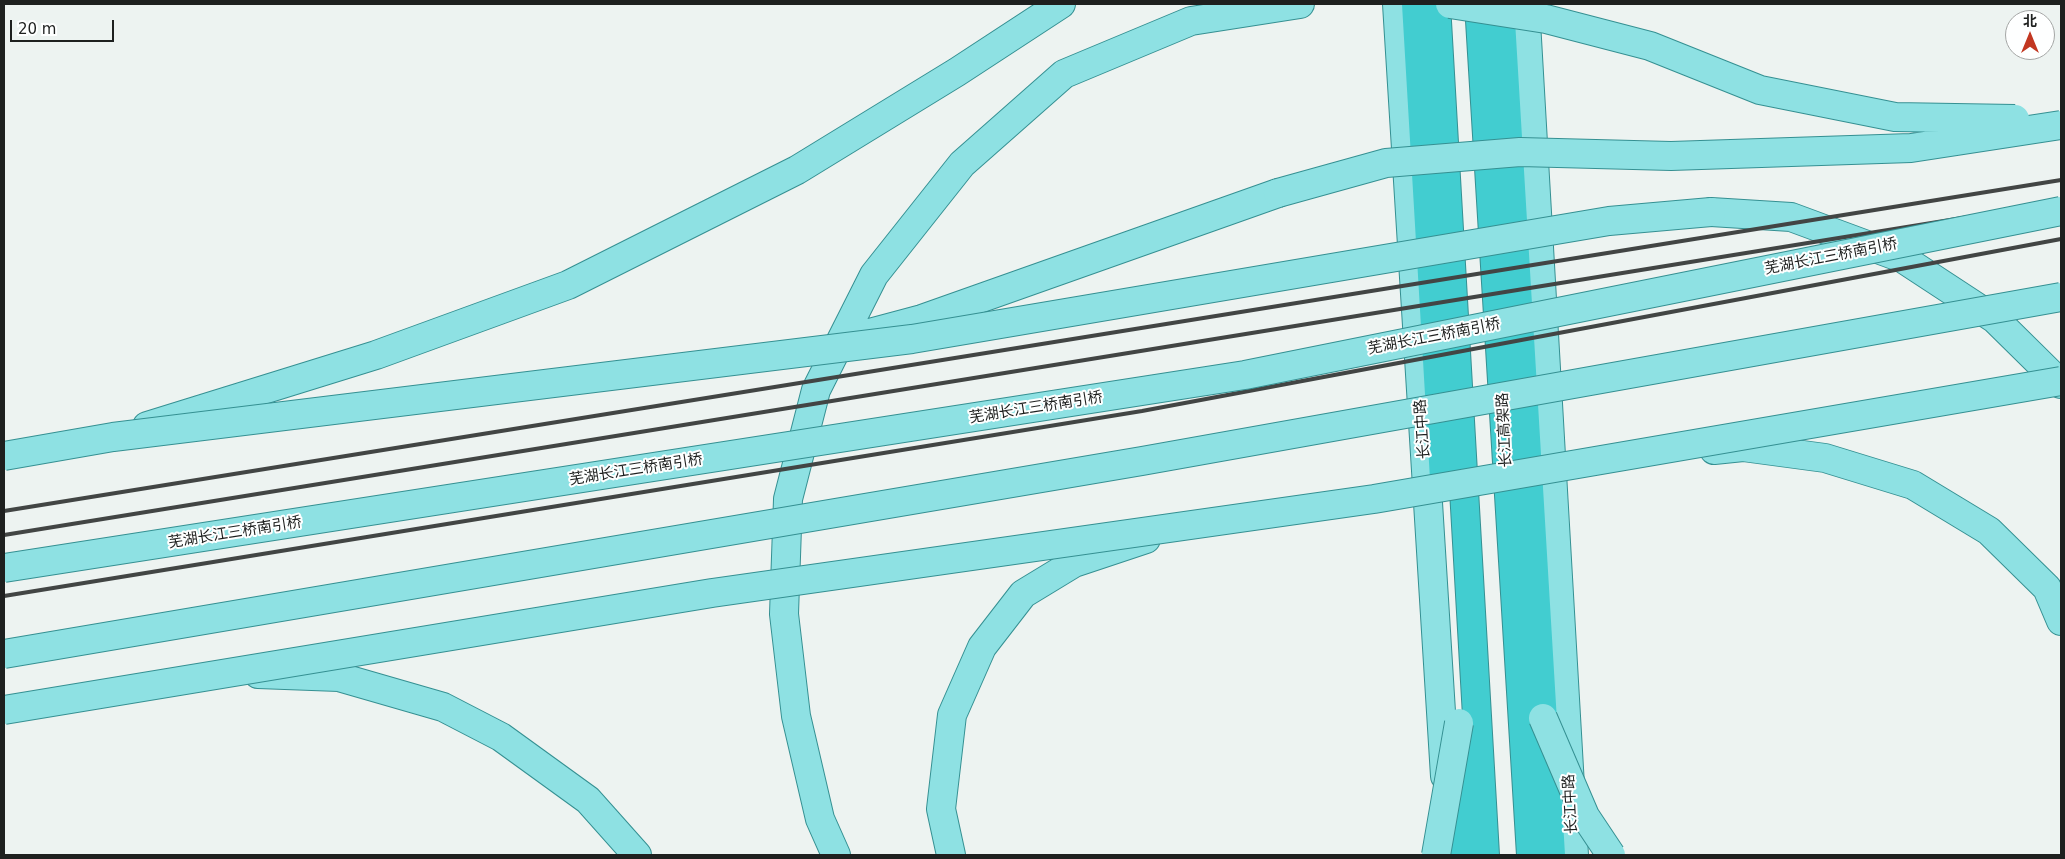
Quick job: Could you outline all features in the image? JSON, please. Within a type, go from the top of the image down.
[{"type":"highway","points":[[1416,4],[1459,723],[1465,855]]},
{"type":"highway","points":[[1436,4],[1485,855]]},
{"type":"highway","name":"长江高架路","points":[[1479,4],[1531,855]]},
{"type":"highway","points":[[1500,4],[1551,855]]},
{"type":"main road","points":[[112,436],[376,355],[568,285],[797,170],[957,72],[1061,4]]},
{"type":"main road","points":[[836,855],[820,819],[796,716],[784,614],[788,500],[816,390],[874,275],[962,164],[1064,74],[1191,21],[1300,4]]},
{"type":"main road","name":"长江中路","points":[[1397,4],[1449,855]]},
{"type":"main road","points":[[1450,4],[1546,19],[1650,46],[1760,90],[1895,117],[2061,119]]},
{"type":"main road","name":"长江中路","points":[[1525,4],[1574,855]]},
{"type":"main road","points":[[790,354],[922,319],[1278,193],[1386,163],[1520,152],[1671,156],[1911,148],[2061,125]]},
{"type":"main road","name":"芜湖长江三桥南引桥","points":[[4,568],[1245,375],[2061,211]]},
{"type":"main road","points":[[4,456],[112,436],[912,339],[1609,221],[1712,212],[1790,217],[1902,258],[1995,319],[2061,382]]},
{"type":"main road","points":[[4,654],[1142,461],[2061,296]]},
{"type":"main road","points":[[4,710],[712,593],[1374,499],[2061,382]]},
{"type":"main road","points":[[1606,459],[1743,447],[1825,458],[1913,485],[1989,531],[2047,588],[2061,621]]},
{"type":"main road","points":[[951,855],[941,809],[952,715],[982,646],[1023,594],[1074,563],[1130,544],[1214,522]]},
{"type":"main road","points":[[227,673],[339,677],[443,707],[501,737],[588,800],[637,855]]},
{"type":"main road","points":[[1543,718],[1585,816],[1611,855]]},
{"type":"main road","points":[[1436,855],[1459,723]]},
{"type":"railway","points":[[4,511],[2061,180]]},
{"type":"railway","points":[[4,535],[2061,202]]},
{"type":"railway","points":[[4,596],[1142,411],[2061,239]]}]
